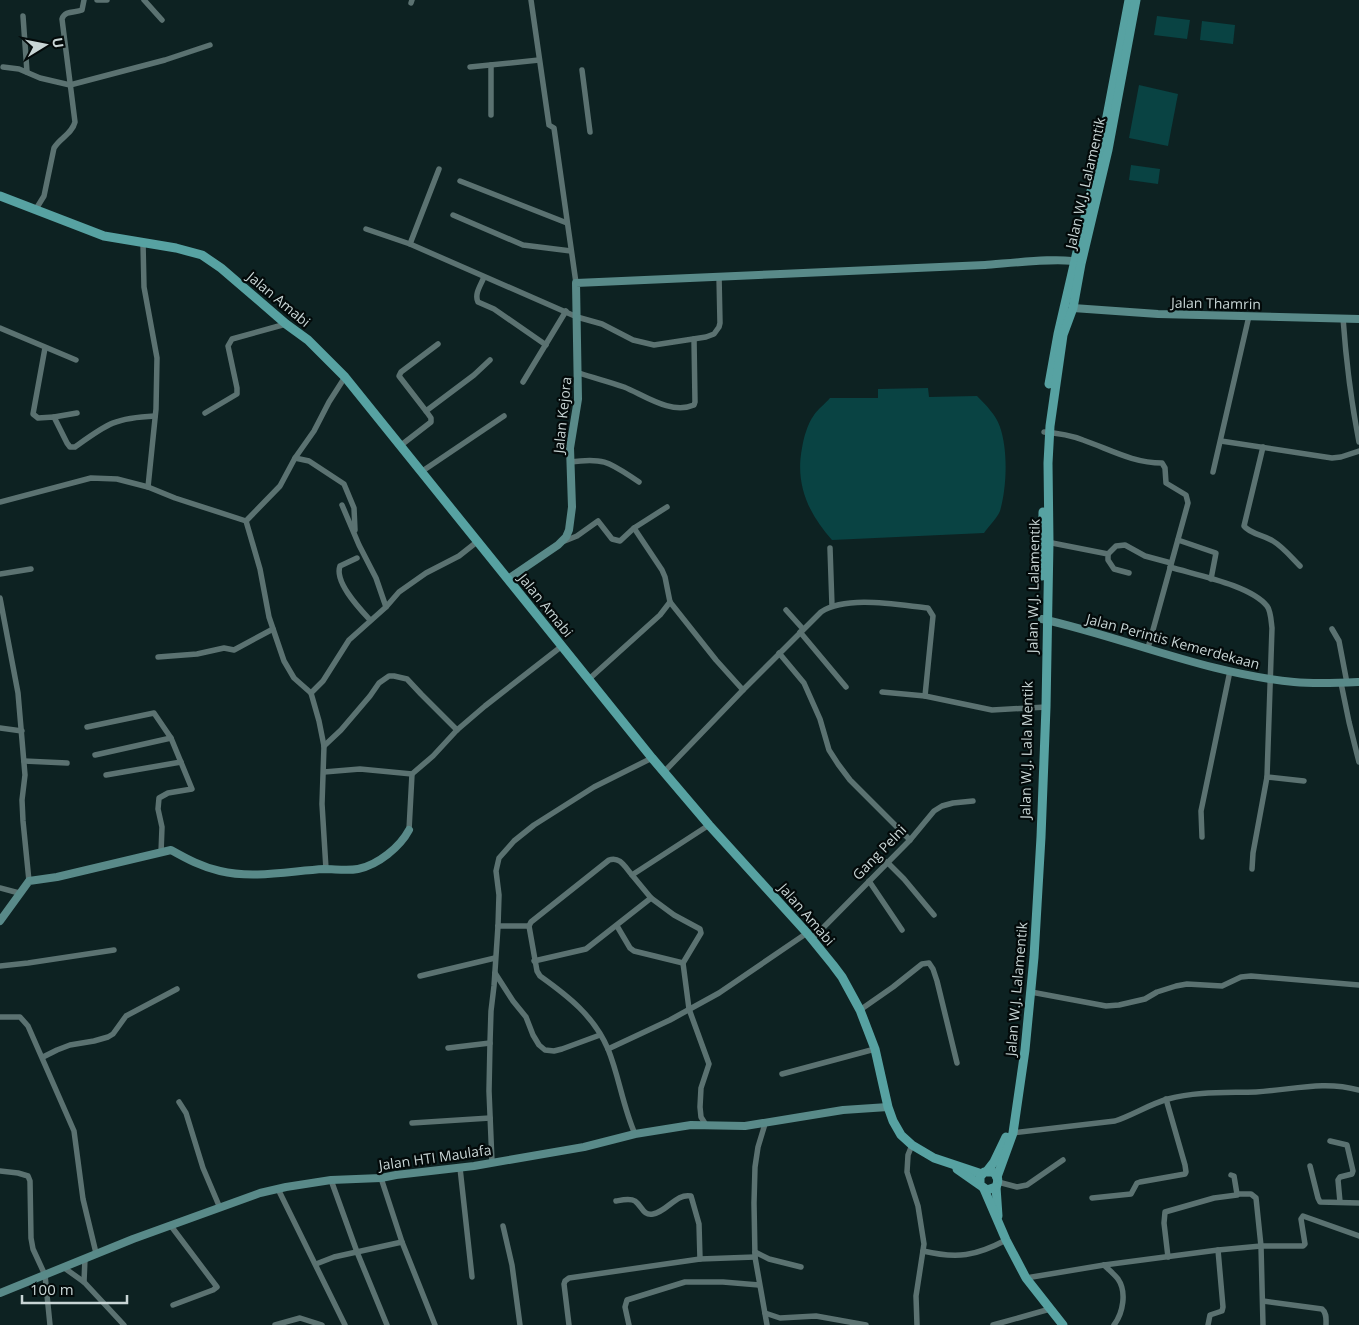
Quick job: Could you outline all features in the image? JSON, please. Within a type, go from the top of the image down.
[{"type":"main road","name":"Jalan W.J. Lala Mentik","points":[[984,1172],[994,1162],[1010,1133],[1031,968],[1043,707],[1047,432],[1051,368],[1058,334],[1069,308],[1129,0]]},
{"type":"main road","name":"Jalan W.J. Lalamentik","points":[[1078,262],[1108,150],[1136,0]]},
{"type":"main road","name":"Jalan Amabi","points":[[0,196],[100,234],[143,244],[184,249],[202,255],[221,268],[286,324],[308,340],[345,377],[652,758],[709,825],[809,936],[842,977],[860,1010],[875,1049],[888,1107],[901,1135],[912,1145],[934,1158],[951,1165],[984,1172]]},
{"type":"main road","name":"Jalan W.J. Lalamentik","points":[[997,1182],[1010,1133],[1031,992],[1040,856],[1043,707]]},
{"type":"main road","name":"Jalan Amabi","points":[[951,1165],[982,1187]]},
{"type":"main road","points":[[998,1224],[997,1182],[992,1172],[984,1172],[979,1180],[998,1224],[1006,1240],[1026,1278],[1063,1325]]},
{"type":"main road","points":[[982,1187],[990,1190],[997,1182]]},
{"type":"street","points":[[36,209],[44,196],[54,148],[58,141],[68,134],[74,126],[62,19],[65,14],[82,10],[84,0]]},
{"type":"street","points":[[97,0],[107,0]]},
{"type":"street","points":[[144,0],[162,20]]},
{"type":"street","points":[[531,0],[538,60],[549,125],[554,128],[576,282],[1078,262]]},
{"type":"street","points":[[23,16],[27,72]]},
{"type":"street","points":[[3,67],[19,69],[40,78],[70,85],[166,60],[210,45]]},
{"type":"street","points":[[470,67],[538,60]]},
{"type":"street","points":[[490,65],[491,115]]},
{"type":"street","points":[[582,70],[590,132]]},
{"type":"street","points":[[410,244],[439,169]]},
{"type":"street","points":[[460,180],[567,224]]},
{"type":"street","points":[[453,216],[523,245],[571,251]]},
{"type":"street","points":[[366,229],[410,244],[577,317],[602,324],[633,340],[649,345],[694,339],[714,334],[719,327],[719,276]]},
{"type":"street","points":[[143,244],[144,287],[156,358],[155,416],[148,487]]},
{"type":"street","points":[[484,277],[476,297],[478,302],[494,309],[546,345]]},
{"type":"street","name":"Jalan Kejora","points":[[562,542],[569,530],[572,507],[570,448],[578,400],[576,282]]},
{"type":"street","name":"Jalan Thamrin","points":[[1069,308],[1158,314],[1359,319]]},
{"type":"street","points":[[523,382],[566,311]]},
{"type":"street","points":[[1213,472],[1222,441],[1249,316]]},
{"type":"street","points":[[1343,318],[1348,384],[1352,397],[1359,442]]},
{"type":"street","points":[[205,412],[237,394],[228,346],[230,341],[240,336],[286,324]]},
{"type":"street","points":[[0,328],[76,360]]},
{"type":"street","points":[[579,374],[622,386],[664,406],[690,406],[695,402],[694,339]]},
{"type":"street","points":[[400,446],[431,422],[431,418],[426,410],[400,376],[401,372],[438,344]]},
{"type":"street","points":[[45,348],[33,414],[38,418],[54,418],[77,413]]},
{"type":"street","points":[[426,410],[474,375],[490,360]]},
{"type":"street","points":[[246,521],[280,486],[345,377]]},
{"type":"street","points":[[54,418],[67,443],[73,448],[113,422],[155,416]]},
{"type":"street","points":[[422,472],[504,416]]},
{"type":"street","points":[[1047,432],[1082,440],[1137,460],[1162,463],[1165,468],[1166,483],[1188,498],[1148,648]]},
{"type":"street","points":[[1222,441],[1332,458],[1359,451]]},
{"type":"street","points":[[1262,447],[1244,522],[1249,531],[1278,544],[1300,566]]},
{"type":"street","points":[[295,458],[309,461],[344,484],[354,508],[355,535]]},
{"type":"street","points":[[570,462],[591,459],[603,461],[617,467],[639,482]]},
{"type":"street","points":[[0,502],[91,478],[117,479],[148,487],[175,498],[246,521]]},
{"type":"street","points":[[342,505],[376,578],[386,607]]},
{"type":"street","points":[[508,579],[562,542],[577,536],[598,522],[612,539],[618,541],[622,540],[634,528],[667,506]]},
{"type":"street","points":[[246,521],[273,629],[287,668],[294,678],[311,693],[324,746],[322,804],[326,869]]},
{"type":"street","points":[[634,528],[662,570],[670,602],[716,660],[743,690]]},
{"type":"street","points":[[1178,540],[1216,553],[1211,579]]},
{"type":"street","points":[[311,693],[323,681],[350,640],[386,607],[399,592],[426,573],[459,556],[478,541]]},
{"type":"street","points":[[1045,542],[1108,554]]},
{"type":"street","points":[[1129,572],[1114,569],[1108,560],[1108,554],[1116,546],[1125,545],[1145,556],[1228,583],[1268,607],[1272,628],[1267,777],[1252,870]]},
{"type":"street","points":[[830,548],[832,606]]},
{"type":"street","points":[[357,558],[340,566],[338,572],[346,588],[370,620]]},
{"type":"street","points":[[0,574],[31,569]]},
{"type":"street","points":[[0,598],[18,693],[22,731],[25,775],[22,800],[29,881]]},
{"type":"street","points":[[588,680],[660,615],[670,602]]},
{"type":"street","points":[[664,772],[801,630],[821,612],[832,606],[841,604],[880,604],[928,608],[933,616],[925,696]]},
{"type":"street","points":[[786,610],[846,687]]},
{"type":"street","name":"Jalan Perintis Kemerdekaan","points":[[1044,620],[1230,671],[1293,682],[1359,682]]},
{"type":"street","points":[[158,657],[197,654],[224,648],[234,650],[273,629]]},
{"type":"street","points":[[1332,629],[1338,641],[1348,722],[1359,762]]},
{"type":"street","points":[[324,772],[360,769],[412,774],[433,756],[457,730],[485,706],[562,646]]},
{"type":"street","points":[[778,653],[804,683],[820,719],[829,750],[838,764],[850,780],[910,840]]},
{"type":"street","points":[[1202,837],[1201,811],[1230,671]]},
{"type":"street","points":[[324,746],[341,730],[379,683],[389,676],[407,679],[457,730]]},
{"type":"street","points":[[882,692],[925,696],[992,710],[1043,707]]},
{"type":"street","points":[[87,727],[154,713],[171,738],[192,789],[168,793],[158,798],[158,809],[162,827],[161,852]]},
{"type":"street","points":[[0,728],[22,731]]},
{"type":"street","points":[[95,755],[171,738]]},
{"type":"street","points":[[492,1162],[490,1043],[498,926],[497,862],[501,853],[534,825],[615,776],[652,758]]},
{"type":"street","points":[[24,761],[67,763]]},
{"type":"street","points":[[106,775],[181,762]]},
{"type":"street","points":[[0,921],[29,881],[66,875],[171,850],[194,863],[221,872],[264,874],[326,869],[359,869],[377,862],[404,839],[409,830],[412,774]]},
{"type":"street","points":[[1267,777],[1304,781]]},
{"type":"street","name":"Gang Pelni","points":[[608,1049],[690,1010],[809,936],[910,840],[934,811],[953,802],[973,801]]},
{"type":"street","points":[[632,875],[709,825]]},
{"type":"street","points":[[635,1134],[628,1119],[608,1049],[592,1021],[577,1003],[540,976],[534,961],[529,926],[531,922],[609,860],[615,858],[619,860],[651,898],[674,915],[700,929],[701,933],[683,963],[690,1010],[709,1064],[701,1088],[700,1107],[701,1117],[706,1125]]},
{"type":"street","points":[[887,862],[934,915]]},
{"type":"street","points":[[869,881],[902,930]]},
{"type":"street","points":[[0,888],[19,893]]},
{"type":"street","points":[[534,961],[586,949],[651,898]]},
{"type":"street","points":[[498,926],[529,926]]},
{"type":"street","points":[[617,926],[630,948],[634,951],[683,963]]},
{"type":"street","points":[[0,966],[114,950]]},
{"type":"street","points":[[420,976],[495,958]]},
{"type":"street","points":[[860,1010],[922,964],[929,963],[937,981],[957,1063]]},
{"type":"street","points":[[495,973],[526,1017],[539,1045],[545,1050],[554,1051],[562,1049],[600,1035]]},
{"type":"street","points":[[1031,992],[1106,1006],[1128,1004],[1176,986],[1188,984],[1222,986],[1242,977],[1251,976],[1359,985]]},
{"type":"street","points":[[43,1057],[70,1045],[94,1042],[108,1037],[113,1034],[126,1016],[177,989]]},
{"type":"street","points":[[0,1018],[20,1017],[25,1022],[43,1057],[74,1130],[83,1199],[96,1253]]},
{"type":"street","points":[[448,1048],[490,1043]]},
{"type":"street","points":[[782,1074],[875,1049]]},
{"type":"street","points":[[1010,1133],[1068,1128],[1115,1121],[1166,1099],[1187,1094],[1257,1092],[1312,1084],[1336,1085],[1359,1090]]},
{"type":"street","points":[[1092,1198],[1130,1194],[1140,1182],[1185,1174],[1185,1165],[1166,1099]]},
{"type":"street","points":[[179,1102],[186,1113],[203,1168],[220,1208]]},
{"type":"street","name":"Jalan HTI Maulafa","points":[[0,1294],[96,1253],[260,1193],[278,1189],[331,1180],[381,1178],[460,1168],[584,1147],[635,1134],[691,1125],[745,1126],[843,1110],[888,1107]]},
{"type":"street","points":[[412,1123],[490,1118]]},
{"type":"street","points":[[765,1124],[758,1147],[755,1167],[755,1255],[767,1325]]},
{"type":"street","points":[[1330,1142],[1347,1144],[1352,1171],[1352,1174],[1340,1177],[1338,1180],[1340,1202]]},
{"type":"street","points":[[912,1145],[907,1172],[920,1219],[924,1251],[916,1296],[916,1325]]},
{"type":"street","points":[[997,1182],[1021,1187],[1027,1185],[1063,1160]]},
{"type":"street","points":[[1310,1166],[1320,1202],[1359,1203]]},
{"type":"street","points":[[460,1168],[472,1277]]},
{"type":"street","points":[[0,1171],[18,1172],[28,1176],[31,1189],[30,1221],[33,1249],[45,1275],[50,1325]]},
{"type":"street","points":[[1231,1175],[1234,1176],[1237,1195]]},
{"type":"street","points":[[381,1178],[402,1242],[435,1325]]},
{"type":"street","points":[[331,1180],[357,1252],[387,1325]]},
{"type":"street","points":[[278,1189],[344,1325]]},
{"type":"street","points":[[1168,1257],[1164,1222],[1165,1212],[1214,1198],[1250,1194],[1256,1198],[1261,1246],[1263,1325]]},
{"type":"street","points":[[616,1201],[629,1199],[635,1201],[645,1212],[652,1214],[662,1210],[679,1198],[686,1195],[691,1196],[700,1224],[700,1259]]},
{"type":"street","points":[[1026,1278],[1104,1265],[1218,1250],[1261,1246],[1303,1246],[1305,1244],[1302,1216],[1359,1236]]},
{"type":"street","points":[[171,1226],[217,1287],[173,1305]]},
{"type":"street","points":[[503,1226],[512,1266],[520,1325]]},
{"type":"street","points":[[924,1251],[954,1256],[976,1253],[1006,1240]]},
{"type":"street","points":[[316,1264],[334,1257],[402,1242]]},
{"type":"street","points":[[1208,1325],[1210,1315],[1222,1311],[1223,1307],[1218,1250]]},
{"type":"street","points":[[569,1325],[564,1284],[569,1278],[700,1259],[755,1255],[801,1267]]},
{"type":"street","points":[[84,1282],[85,1258]]},
{"type":"street","points":[[1104,1265],[1119,1280],[1123,1295],[1122,1307],[1114,1325]]},
{"type":"street","points":[[63,1267],[84,1282],[124,1325]]},
{"type":"street","points":[[629,1325],[625,1308],[627,1300],[675,1284],[685,1282],[723,1282],[759,1285]]},
{"type":"street","points":[[1263,1301],[1322,1309],[1325,1312],[1326,1325]]},
{"type":"street","points":[[993,1325],[1050,1310]]},
{"type":"street","points":[[765,1313],[780,1318],[816,1316],[866,1325]]},
{"type":"street","points":[[275,1325],[300,1318],[322,1325]]},
{"type":"shaded area","points":[[1157,16],[1190,20],[1187,39],[1154,35]]},
{"type":"shaded area","points":[[1202,21],[1235,25],[1233,44],[1200,40]]},
{"type":"shaded area","points":[[1139,85],[1178,94],[1168,146],[1129,138]]},
{"type":"shaded area","points":[[1131,165],[1160,169],[1158,184],[1129,180]]},
{"type":"shaded area","points":[[928,388],[929,397],[977,396],[996,418],[1003,436],[1006,469],[1002,501],[997,516],[984,533],[832,540],[810,509],[805,497],[800,474],[800,461],[806,431],[817,411],[830,398],[878,398],[878,389]]}]
